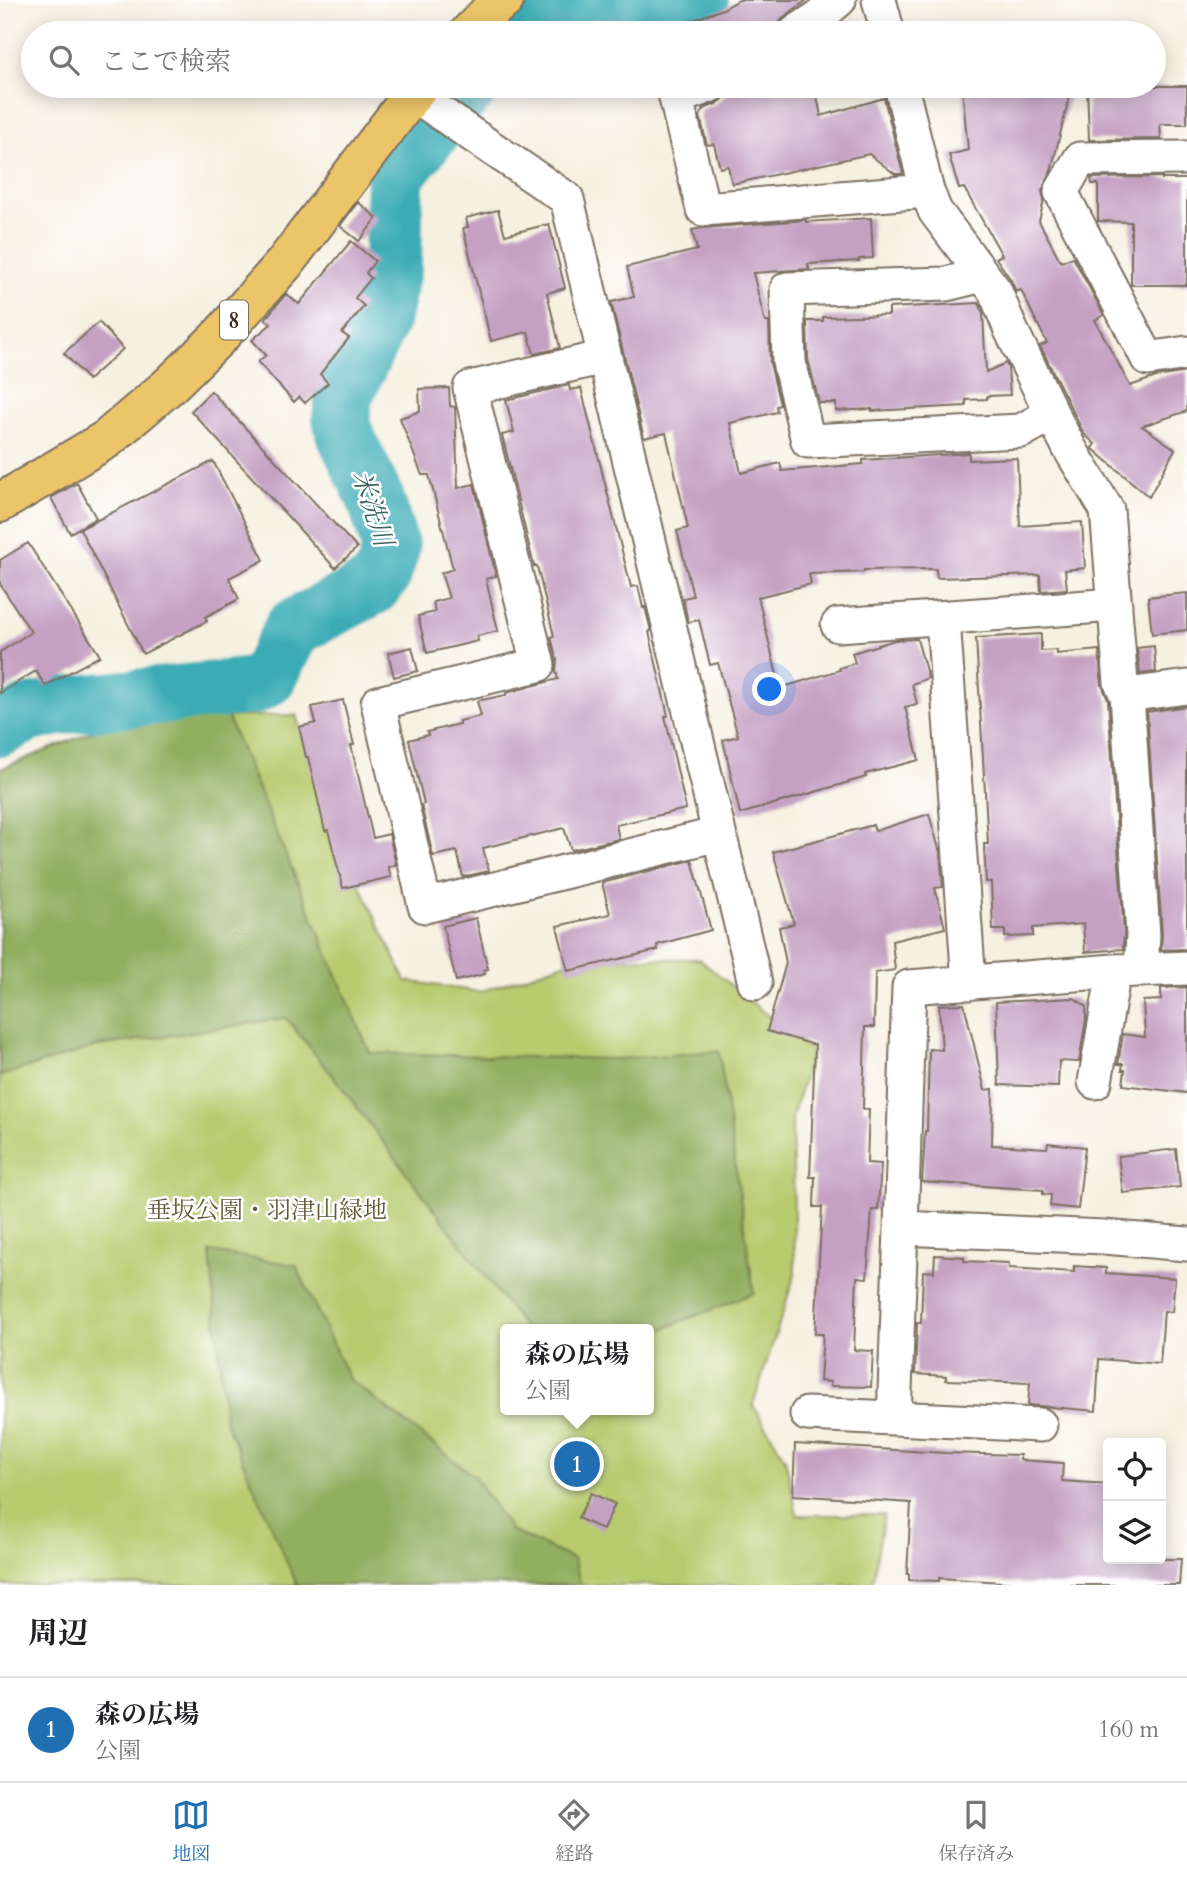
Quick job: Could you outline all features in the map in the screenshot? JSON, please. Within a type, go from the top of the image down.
[{"type":"main road","points":[[481,21],[504,0]]},
{"type":"main road","name":"8","points":[[0,503],[107,439],[170,385],[220,336],[284,264],[414,98]]},
{"type":"street","points":[[812,21],[839,0]]},
{"type":"street","points":[[879,0],[885,21]]},
{"type":"street","points":[[424,98],[465,130],[567,199],[755,983]]},
{"type":"street","points":[[676,98],[704,209],[927,191]]},
{"type":"street","points":[[904,98],[927,191],[935,211],[995,291],[1052,414],[1107,510],[1122,683],[1127,695],[1143,935],[1128,970],[1095,1082]]},
{"type":"street","points":[[1187,158],[1080,159],[1061,192],[1148,359],[1187,353]]},
{"type":"street","points":[[983,275],[946,284],[787,289],[789,362],[808,441],[1021,431],[1052,414]]},
{"type":"street","points":[[605,357],[470,388],[538,665],[378,702],[425,906],[719,835]]},
{"type":"street","points":[[838,625],[1115,606]]},
{"type":"street","points":[[943,619],[969,983]]},
{"type":"street","points":[[1127,695],[1187,687]]},
{"type":"street","points":[[894,1418],[909,987],[1187,968]]},
{"type":"street","points":[[901,1228],[1104,1237],[1187,1244]]},
{"type":"street","points":[[807,1414],[1040,1425]]},
{"type":"green space","points":[[213,683],[370,1053],[615,1059],[719,1051],[754,1293],[654,1332],[654,1324],[521,1324],[286,1018],[98,1046],[0,1076],[0,769]]},
{"type":"green space","name":"垂坂公園・羽津山緑地","points":[[296,715],[327,817],[406,981],[480,992],[579,958],[699,959],[812,1052],[792,1117],[795,1274],[753,1405],[785,1458],[797,1515],[884,1515],[872,1585],[0,1585],[0,823],[215,717]]},
{"type":"green space","points":[[210,1252],[296,1265],[349,1379],[474,1476],[511,1531],[573,1559],[581,1585],[297,1585],[225,1421]]},
{"type":"building","points":[[739,0],[807,0],[781,21],[690,21]]},
{"type":"building","points":[[1166,86],[1187,86],[1187,124],[1160,124],[1161,139],[1089,140],[1087,98],[1166,98]]},
{"type":"building","points":[[817,98],[821,116],[884,98],[903,174],[895,174],[869,154],[732,184],[728,166],[720,168],[714,144],[707,145],[700,116],[703,109],[723,99]]},
{"type":"building","points":[[963,98],[1069,98],[1051,171],[1042,191],[1044,200],[1039,221],[1061,262],[1073,257],[1104,315],[1095,320],[1130,386],[1156,377],[1187,372],[1187,411],[1142,426],[1175,449],[1149,497],[1092,448],[1095,444],[1084,434],[1040,346],[1047,343],[1021,290],[1016,292],[996,258],[1002,255],[964,188],[959,189],[949,155],[968,150]]},
{"type":"building","points":[[1091,178],[1187,179],[1187,285],[1131,285],[1131,222],[1098,221],[1098,184],[1092,184]]},
{"type":"building","points":[[358,202],[377,218],[359,241],[340,226]]},
{"type":"building","points":[[498,210],[505,235],[549,224],[565,288],[547,293],[560,348],[534,354],[528,332],[491,341],[463,228],[468,227],[466,218]]},
{"type":"building","points":[[871,218],[873,258],[808,264],[809,269],[753,273],[765,322],[769,322],[770,363],[780,405],[776,406],[777,412],[730,423],[741,473],[780,463],[782,471],[863,464],[863,460],[969,453],[969,460],[1017,458],[1020,526],[1082,522],[1085,568],[1065,570],[1067,589],[1041,591],[1040,575],[937,578],[936,569],[864,570],[809,574],[811,584],[758,597],[780,688],[840,670],[839,668],[855,663],[852,653],[895,640],[917,639],[928,678],[912,684],[917,704],[905,707],[919,760],[865,774],[866,777],[740,814],[723,740],[738,736],[718,663],[710,665],[699,620],[688,622],[683,598],[693,596],[677,531],[688,528],[666,433],[644,438],[611,302],[634,297],[627,267],[697,250],[692,230],[806,220]]},
{"type":"building","points":[[351,241],[375,261],[366,273],[371,278],[355,298],[364,306],[342,333],[349,338],[320,374],[328,383],[305,403],[299,397],[294,402],[258,362],[266,355],[252,340],[271,324],[265,319],[286,294],[299,304]]},
{"type":"building","points":[[979,303],[983,313],[986,372],[1006,363],[1010,395],[966,400],[966,406],[872,411],[836,411],[836,403],[819,403],[808,359],[807,321],[823,321],[823,317],[889,315],[889,308]]},
{"type":"building","points":[[99,322],[123,349],[88,380],[64,353]]},
{"type":"building","points":[[569,385],[570,390],[581,388],[631,587],[638,586],[643,608],[645,607],[686,809],[616,825],[619,839],[571,850],[564,828],[483,848],[489,871],[463,877],[457,851],[433,856],[409,740],[428,735],[427,732],[459,724],[459,721],[481,716],[477,701],[558,679],[557,660],[551,637],[554,636],[502,435],[514,432],[506,400]]},
{"type":"building","points":[[449,388],[450,406],[455,407],[458,488],[474,484],[496,576],[486,579],[498,631],[477,636],[478,641],[427,653],[418,616],[435,612],[433,602],[449,598],[441,573],[453,569],[429,475],[422,475],[400,418],[420,411],[419,389]]},
{"type":"building","points":[[211,391],[357,548],[335,568],[191,411]]},
{"type":"building","points":[[213,461],[264,560],[229,578],[239,599],[205,617],[207,621],[143,654],[80,529]]},
{"type":"building","points":[[77,483],[96,518],[70,533],[51,498]]},
{"type":"building","points":[[28,543],[100,656],[45,686],[36,671],[0,693],[0,652],[31,632],[0,584],[0,560]]},
{"type":"building","points":[[1187,593],[1187,630],[1152,634],[1148,597]]},
{"type":"building","points":[[1041,634],[1041,651],[1057,650],[1057,654],[1099,650],[1102,685],[1108,700],[1123,949],[1085,952],[1083,924],[1033,928],[1033,936],[1005,937],[1005,930],[993,930],[991,882],[986,882],[984,844],[988,844],[976,638]]},
{"type":"building","points":[[1154,646],[1156,672],[1140,674],[1137,648]]},
{"type":"building","points":[[412,647],[418,671],[394,677],[388,653]]},
{"type":"building","points":[[343,700],[373,838],[389,834],[396,865],[388,867],[391,877],[343,888],[328,830],[325,831],[299,727],[316,723],[312,707]]},
{"type":"building","points":[[1187,706],[1187,949],[1161,950],[1147,712]]},
{"type":"building","points":[[929,814],[940,852],[943,887],[935,888],[945,928],[892,941],[895,970],[875,973],[874,1027],[865,1027],[863,1109],[869,1109],[867,1163],[881,1164],[878,1210],[872,1210],[867,1278],[857,1277],[854,1350],[873,1351],[871,1387],[830,1386],[831,1382],[820,1381],[823,1334],[815,1334],[822,1207],[814,1207],[815,1177],[810,1177],[815,1045],[767,1031],[786,963],[779,927],[794,924],[773,852],[873,825],[875,831]]},
{"type":"building","points":[[692,860],[711,930],[657,945],[658,950],[568,971],[557,926],[610,914],[602,883]]},
{"type":"building","points":[[476,918],[488,969],[484,970],[485,974],[456,981],[443,926]]},
{"type":"building","points":[[1187,987],[1187,1093],[1123,1085],[1125,1070],[1122,1070],[1123,1064],[1118,1064],[1123,1034],[1145,1037],[1143,1001],[1161,1000],[1161,988]]},
{"type":"building","points":[[1074,998],[1086,1006],[1079,1062],[1059,1061],[1058,1087],[999,1085],[996,1002]]},
{"type":"building","points":[[964,1004],[985,1090],[993,1089],[992,1145],[1047,1148],[1048,1143],[1085,1147],[1078,1209],[1050,1206],[1051,1195],[1043,1194],[1043,1190],[922,1182],[927,1131],[929,1049],[942,1050],[939,1005]]},
{"type":"building","points":[[1176,1149],[1180,1187],[1123,1193],[1118,1156]]},
{"type":"building","points":[[935,1255],[964,1257],[964,1261],[1009,1263],[1009,1268],[1074,1272],[1074,1266],[1106,1268],[1106,1273],[1175,1278],[1172,1312],[1164,1311],[1160,1364],[1099,1359],[1096,1411],[1028,1405],[1030,1383],[946,1380],[946,1376],[915,1374],[923,1271],[934,1272]]},
{"type":"building","points":[[795,1444],[1020,1455],[1020,1460],[1063,1463],[1062,1481],[1103,1484],[1103,1564],[1166,1564],[1166,1559],[1181,1559],[1179,1585],[1049,1585],[939,1578],[939,1581],[909,1580],[907,1574],[911,1503],[793,1495]]},
{"type":"building","points":[[591,1493],[615,1504],[603,1530],[578,1518]]},
{"type":"waterway","name":"米洗川","points":[[538,21],[574,6],[603,3],[683,5],[700,0]]},
{"type":"waterway","name":"米洗川","points":[[0,728],[26,714],[67,705],[253,686],[267,678],[293,628],[372,587],[383,574],[391,549],[376,500],[344,432],[341,418],[344,396],[382,316],[393,265],[395,175],[460,98]]},
{"type":"place","name":"森の広場","points":[[577,1464]]}]
